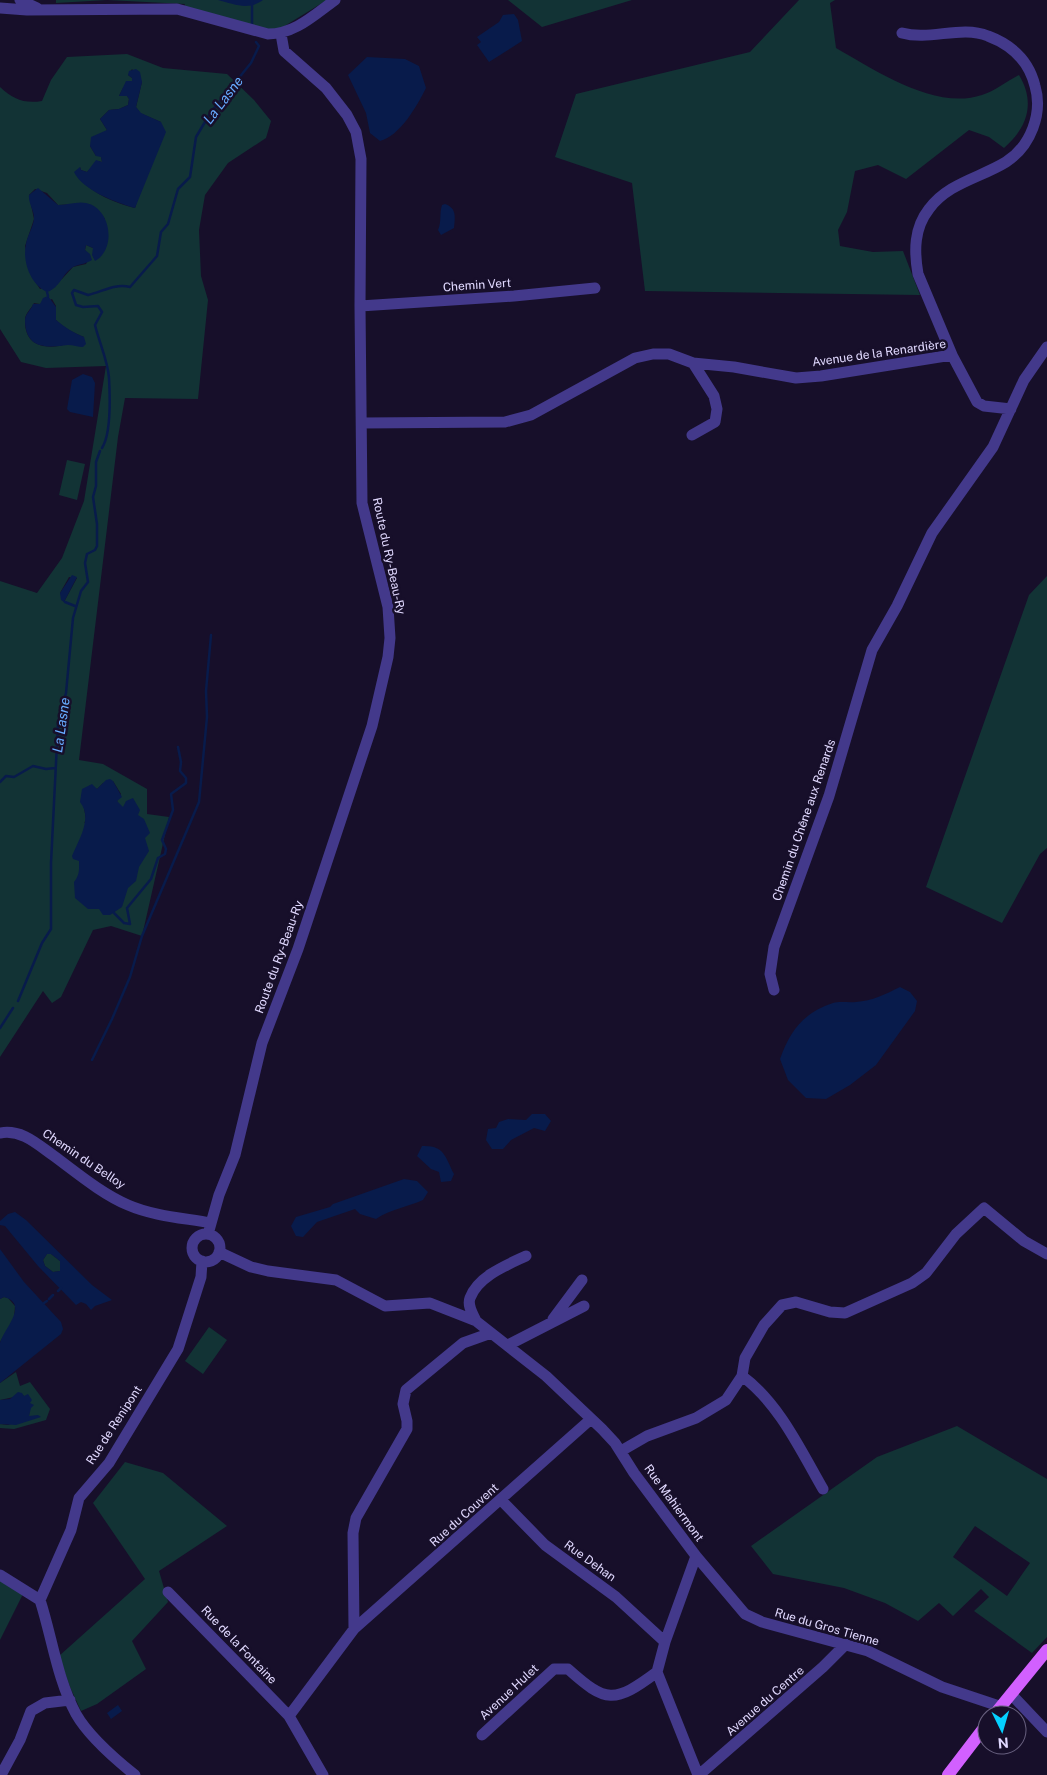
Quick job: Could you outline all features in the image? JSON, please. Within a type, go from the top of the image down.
[{"type":"main road","points":[[1000,1705],[1047,1650]]},
{"type":"main road","points":[[948,1775],[977,1737]]},
{"type":"street","points":[[0,8],[5,0]]},
{"type":"street","points":[[20,0],[41,9]]},
{"type":"street","points":[[0,8],[178,9],[268,34],[281,34],[296,28],[335,0]]},
{"type":"street","points":[[902,33],[914,36],[970,32],[996,38],[1016,52],[1025,62],[1033,77],[1037,92],[1038,110],[1034,126],[1014,155],[1006,162],[947,192],[929,208],[918,231],[915,246],[918,274],[952,355]]},
{"type":"street","name":"Route du Ry-Beau-Ry","points":[[209,1228],[235,1154],[262,1043],[298,949],[372,726],[388,658],[390,638],[388,607],[362,503],[361,159],[359,145],[347,115],[326,88],[284,51],[281,34]]},
{"type":"street","name":"Chemin Vert","points":[[360,306],[514,296],[595,288]]},
{"type":"street","name":"Chemin du Chêne aux Renards","points":[[774,990],[770,974],[774,947],[836,775],[868,659],[904,592],[932,533],[993,447],[1024,380],[1047,348]]},
{"type":"street","name":"Avenue de la Renardière","points":[[362,423],[510,421],[531,415],[635,358],[653,354],[669,354],[693,363],[734,366],[796,378],[821,376],[952,355],[977,402],[984,406],[1011,409]]},
{"type":"street","points":[[692,435],[714,422],[718,408],[711,390],[693,363]]},
{"type":"street","name":"Chemin du Belloy","points":[[0,1133],[16,1132],[29,1138],[86,1179],[128,1205],[209,1228]]},
{"type":"street","points":[[621,1451],[647,1436],[715,1408],[733,1393],[742,1376],[744,1358],[764,1325],[782,1305],[796,1302],[830,1312],[845,1313],[926,1274],[951,1240],[969,1220],[984,1208],[1024,1241],[1047,1254]]},
{"type":"street","points":[[209,1228],[218,1240],[219,1252],[212,1260],[202,1261],[195,1256],[192,1247],[199,1236],[209,1228]]},
{"type":"street","name":"Rue Mahiermont","points":[[219,1252],[251,1267],[336,1280],[385,1306],[430,1303],[476,1321],[508,1345],[567,1395],[621,1451],[634,1472],[696,1556],[664,1642],[657,1672]]},
{"type":"street","points":[[476,1321],[469,1305],[470,1298],[474,1292],[498,1269],[526,1256]]},
{"type":"street","name":"Rue de Renipont","points":[[40,1600],[71,1530],[79,1498],[109,1463],[178,1349],[201,1277],[202,1261]]},
{"type":"street","points":[[550,1322],[582,1280]]},
{"type":"street","points":[[508,1345],[584,1306]]},
{"type":"street","points":[[354,1630],[353,1533],[356,1518],[407,1429],[408,1421],[403,1404],[406,1390],[463,1343],[491,1333]]},
{"type":"street","points":[[742,1376],[755,1387],[787,1427],[824,1489]]},
{"type":"street","name":"Rue du Couvent","points":[[289,1716],[354,1630],[591,1419]]},
{"type":"street","name":"Rue Dehan","points":[[501,1500],[545,1545],[616,1597],[664,1642]]},
{"type":"street","name":"Rue du Gros Tienne","points":[[696,1556],[735,1604],[749,1617],[846,1644],[890,1661],[942,1687],[984,1705]]},
{"type":"street","points":[[0,1575],[40,1600],[70,1700],[77,1716],[94,1736],[135,1775]]},
{"type":"street","name":"Rue de la Fontaine","points":[[168,1592],[289,1716],[317,1772]]},
{"type":"street","name":"Avenue du Centre","points":[[699,1775],[823,1667],[846,1644]]},
{"type":"street","name":"Avenue Hulet","points":[[482,1735],[554,1669],[568,1668],[592,1690],[606,1696],[618,1694],[657,1672]]},
{"type":"street","points":[[657,1672],[699,1775]]},
{"type":"street","points":[[1010,1694],[1047,1732]]},
{"type":"street","points":[[0,1775],[20,1740],[31,1711],[45,1703],[70,1700]]},
{"type":"green space","points":[[56,0],[107,0],[56,3]]},
{"type":"green space","points":[[107,0],[327,0],[278,30],[257,28],[184,7],[185,4]]},
{"type":"green space","points":[[508,0],[632,0],[542,27]]},
{"type":"green space","points":[[799,0],[835,0],[830,3],[836,48],[887,77],[925,93],[945,98],[964,98],[982,95],[1019,75],[1027,95],[1028,105],[1023,123],[1012,140],[1004,148],[989,137],[969,130],[906,179],[878,165],[855,171],[847,212],[838,230],[840,246],[873,252],[903,251],[920,295],[645,291],[632,183],[555,157],[576,94],[750,52]]},
{"type":"green space","points":[[127,54],[163,68],[227,74],[254,100],[271,121],[266,138],[228,163],[205,195],[199,230],[201,276],[208,300],[198,399],[125,398],[118,437],[79,760],[103,764],[147,789],[147,814],[169,817],[142,936],[111,926],[93,930],[61,997],[52,1003],[43,991],[0,1057],[0,581],[37,593],[62,558],[84,501],[106,366],[46,368],[21,362],[0,329],[0,87],[19,100],[30,102],[42,101],[51,80],[67,57]],"holes":[[[132,69],[142,82],[136,107],[140,113],[161,122],[135,208],[105,197],[91,189],[79,178],[80,167],[81,170],[87,172],[98,161],[102,162],[101,156],[96,156],[90,146],[107,130],[100,119],[109,110],[119,109],[128,105],[129,99],[127,96],[119,96],[123,88],[132,81],[132,78],[128,75]],[[35,189],[47,193],[58,205],[78,204],[90,206],[105,219],[93,258],[93,248],[86,245],[85,250],[90,257],[86,264],[73,267],[62,279],[40,289],[32,277],[25,246],[34,219],[29,195]],[[52,299],[56,306],[56,320],[69,330],[84,337],[56,346],[46,346],[31,340],[26,332],[25,318],[34,303],[40,304]],[[69,577],[77,578],[64,602],[60,593]],[[113,781],[121,794],[117,801],[119,804],[84,823],[86,820],[82,795],[90,785],[97,789],[103,783]]]},
{"type":"green space","points":[[67,460],[85,464],[77,500],[59,495]]},
{"type":"green space","points":[[1047,576],[1047,848],[1040,854],[1002,923],[926,887],[1029,595]]},
{"type":"green space","points":[[47,1254],[51,1254],[60,1261],[60,1271],[53,1272],[45,1266],[43,1260]]},
{"type":"green space","points":[[8,1298],[15,1306],[14,1319],[0,1342],[0,1299]]},
{"type":"green space","points":[[209,1327],[227,1340],[203,1374],[185,1361]]},
{"type":"green space","points":[[16,1372],[20,1386],[30,1382],[50,1409],[46,1420],[14,1429],[0,1428],[0,1424],[8,1425],[32,1417],[29,1416],[30,1404],[23,1395],[0,1400],[0,1383]]},
{"type":"green space","points":[[957,1426],[1047,1479],[1047,1637],[1032,1653],[974,1611],[989,1597],[981,1589],[953,1616],[939,1603],[918,1621],[885,1603],[844,1588],[773,1574],[751,1546],[877,1457]],"holes":[[[975,1526],[1030,1563],[1007,1596],[953,1557]]]},
{"type":"green space","points":[[125,1462],[163,1473],[227,1526],[159,1571],[168,1602],[132,1641],[146,1669],[97,1704],[81,1711],[59,1656],[145,1579],[93,1503]]},
{"type":"green space","points":[[0,1580],[23,1594],[0,1640]]},
{"type":"water","points":[[218,0],[263,0],[246,6]]},
{"type":"water","points":[[514,14],[518,20],[522,41],[489,62],[477,45],[481,42],[477,37],[499,22],[503,15]]},
{"type":"water","points":[[367,57],[405,59],[419,66],[426,88],[401,127],[380,141],[370,133],[366,113],[348,75]]},
{"type":"water","points":[[136,69],[140,72],[142,82],[136,107],[141,113],[161,122],[166,132],[135,208],[119,203],[92,190],[78,179],[74,172],[80,167],[81,170],[87,172],[96,160],[102,162],[101,157],[96,156],[90,146],[91,137],[107,130],[100,119],[109,110],[119,109],[128,105],[129,99],[127,96],[119,96],[126,81],[132,81],[132,78],[128,75],[129,71]]},
{"type":"water","points":[[38,188],[58,205],[86,203],[94,206],[106,220],[108,229],[106,248],[102,255],[95,261],[92,255],[93,248],[86,245],[85,250],[90,254],[92,260],[73,267],[55,287],[47,292],[41,289],[32,278],[25,258],[27,241],[34,218],[29,195]]},
{"type":"water","points":[[445,204],[453,210],[455,217],[454,228],[441,235],[438,230],[442,205]]},
{"type":"water","points":[[48,296],[56,307],[56,320],[69,330],[84,337],[86,344],[83,347],[39,345],[29,337],[26,330],[26,316],[33,304],[40,304],[43,298]]},
{"type":"water","points":[[83,374],[92,377],[95,383],[93,417],[70,412],[67,409],[72,380]]},
{"type":"water","points":[[72,575],[77,577],[64,602],[61,600],[60,593]]},
{"type":"water","points":[[110,779],[122,797],[117,801],[123,807],[126,801],[133,798],[140,810],[138,815],[144,819],[150,833],[145,838],[149,851],[139,867],[136,881],[128,888],[122,907],[110,915],[103,915],[99,909],[88,909],[75,898],[74,882],[78,874],[79,861],[73,859],[72,856],[84,829],[84,808],[80,802],[82,789],[92,784],[97,789],[106,780]]},
{"type":"water","points":[[900,987],[910,992],[917,1001],[915,1011],[876,1065],[850,1085],[826,1099],[806,1098],[788,1080],[780,1059],[793,1032],[813,1012],[833,1003],[868,1000]]},
{"type":"water","points":[[532,1114],[545,1114],[551,1121],[545,1131],[534,1128],[511,1140],[503,1149],[492,1149],[486,1140],[488,1129],[496,1128],[499,1122],[508,1119],[526,1120]]},
{"type":"water","points":[[422,1146],[435,1147],[443,1153],[454,1174],[451,1181],[441,1182],[439,1172],[431,1169],[417,1156]]},
{"type":"water","points":[[404,1179],[417,1181],[428,1192],[423,1200],[393,1210],[376,1219],[360,1214],[355,1209],[317,1222],[303,1237],[296,1236],[291,1226],[296,1217],[330,1207],[333,1204]]},
{"type":"water","points":[[15,1212],[26,1220],[92,1285],[112,1300],[95,1306],[91,1310],[86,1304],[81,1302],[76,1305],[38,1266],[5,1226],[0,1225],[0,1221],[8,1214]],"holes":[[[47,1254],[51,1254],[60,1261],[60,1271],[53,1272],[45,1266],[43,1260]]]},
{"type":"water","points":[[0,1249],[24,1282],[61,1322],[63,1329],[61,1334],[0,1383],[0,1343],[13,1318],[15,1305],[11,1300],[4,1297],[0,1299]]},
{"type":"water","points":[[18,1392],[24,1396],[28,1394],[32,1400],[30,1403],[34,1405],[29,1416],[38,1415],[41,1417],[16,1425],[0,1424],[0,1400],[10,1399]]},
{"type":"water","points":[[118,1705],[122,1711],[111,1719],[107,1713]]},
{"type":"waterway","name":"La Lasne","points":[[252,0],[252,26]]},
{"type":"waterway","name":"La Lasne","points":[[102,448],[107,434],[110,404],[108,372],[95,325],[102,312],[98,306],[83,307],[76,305],[72,293],[74,290],[88,295],[119,286],[130,287],[157,256],[161,232],[168,224],[178,189],[190,177],[196,137],[211,112],[251,63],[259,46],[256,42]]},
{"type":"waterway","points":[[47,292],[48,296]]},
{"type":"waterway","name":"La Lasne","points":[[18,1001],[42,943],[51,929],[51,863],[58,723],[66,693],[73,618],[81,591],[88,582],[85,563],[87,554],[95,550],[97,546],[97,524],[93,497],[96,486],[96,462],[100,451]]},
{"type":"waterway","points":[[65,602],[75,606]]},
{"type":"waterway","points":[[92,1060],[130,977],[142,936],[199,802],[207,717],[206,691],[211,635]]},
{"type":"waterway","points":[[114,913],[124,923],[130,924],[127,908],[151,879],[158,858],[165,854],[166,849],[162,840],[173,810],[171,794],[186,783],[186,778],[180,771],[181,762],[178,747]]},
{"type":"waterway","points":[[0,782],[6,776],[14,777],[33,766],[46,769],[55,768]]},
{"type":"waterway","name":"La Lasne","points":[[0,1028],[13,1008]]},
{"type":"waterway","points":[[58,1291],[61,1288]]},
{"type":"waterway","points":[[49,1299],[53,1295]]}]
